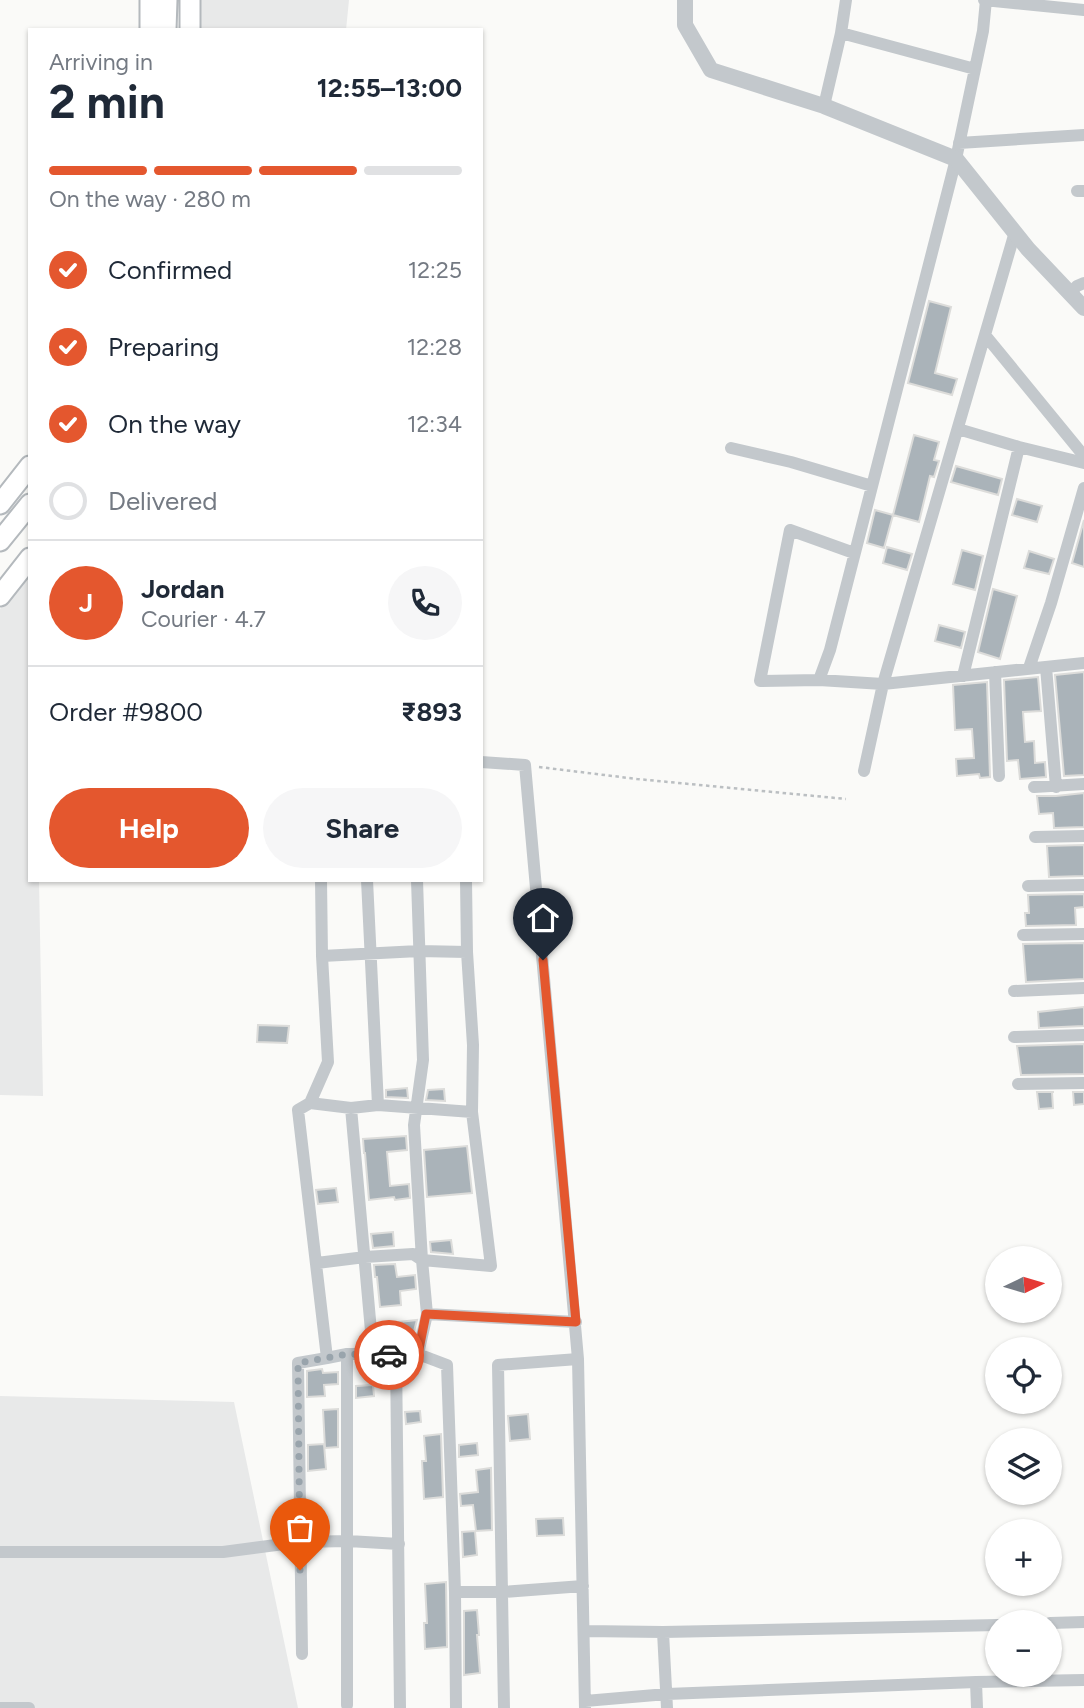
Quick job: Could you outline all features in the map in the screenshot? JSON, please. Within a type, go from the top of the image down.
[{"type":"highway","points":[[150,0],[150,28]]},
{"type":"highway","points":[[166,28],[167,0]]},
{"type":"highway","points":[[190,0],[190,28]]},
{"type":"highway","points":[[200,0],[200,28]]},
{"type":"highway","points":[[0,504],[28,469]]},
{"type":"highway","points":[[0,541],[28,506]]},
{"type":"highway","points":[[0,580],[28,546]]},
{"type":"highway","points":[[0,596],[28,561]]},
{"type":"street","points":[[685,0],[685,25],[711,70],[957,151],[1084,135]]},
{"type":"street","points":[[824,106],[846,0]]},
{"type":"street","points":[[819,680],[830,650],[957,151],[983,31],[985,0],[1084,10]]},
{"type":"street","points":[[841,33],[975,69]]},
{"type":"street","points":[[957,151],[1028,249],[1084,307]]},
{"type":"street","points":[[864,771],[883,684],[1015,232]]},
{"type":"street","points":[[1070,293],[1077,286],[1084,284]]},
{"type":"street","points":[[985,335],[1084,456]]},
{"type":"street","points":[[958,429],[1084,463]]},
{"type":"street","points":[[963,676],[1019,447]]},
{"type":"street","points":[[731,448],[872,486]]},
{"type":"street","points":[[1030,668],[1084,488]]},
{"type":"street","points":[[854,552],[789,530],[760,681],[819,680],[883,684],[1084,663]]},
{"type":"street","points":[[1046,667],[1056,787]]},
{"type":"street","points":[[995,672],[999,776]]},
{"type":"street","points":[[483,762],[525,765],[576,1322],[585,1704],[667,1694],[1084,1680]]},
{"type":"street","points":[[1034,787],[1084,784]]},
{"type":"street","points":[[1035,837],[1084,836]]},
{"type":"street","points":[[321,882],[328,1062],[310,1103],[298,1110],[327,1358]]},
{"type":"street","points":[[367,882],[378,1105]]},
{"type":"street","points":[[417,882],[423,1060],[414,1125],[426,1314],[418,1354]]},
{"type":"street","points":[[317,1263],[413,1254],[422,1260],[491,1266],[471,1112],[473,1045],[466,882]]},
{"type":"street","points":[[1028,886],[1084,885]]},
{"type":"street","points":[[1023,935],[1084,934]]},
{"type":"street","points":[[322,956],[419,951],[467,952]]},
{"type":"street","points":[[1014,991],[1084,988]]},
{"type":"street","points":[[1014,1037],[1084,1035]]},
{"type":"street","points":[[1018,1084],[1084,1083]]},
{"type":"street","points":[[310,1103],[351,1108],[378,1105],[471,1112]]},
{"type":"street","points":[[351,1108],[375,1355]]},
{"type":"street","points":[[426,1314],[576,1322]]},
{"type":"street","points":[[347,1705],[348,1354]]},
{"type":"street","points":[[302,1654],[298,1363],[348,1354],[418,1354],[447,1365],[456,1708]]},
{"type":"street","points":[[396,1354],[400,1708]]},
{"type":"street","points":[[504,1708],[498,1365],[578,1359]]},
{"type":"street","points":[[0,1552],[223,1552],[299,1542],[399,1544]]},
{"type":"street","points":[[455,1592],[503,1592],[583,1586]]},
{"type":"street","points":[[1062,1623],[1084,1622]]},
{"type":"street","points":[[584,1631],[663,1632],[985,1625]]},
{"type":"street","points":[[663,1632],[667,1708]]},
{"type":"street","points":[[976,1682],[977,1708]]},
{"type":"street","points":[[0,1707],[29,1708]]},
{"type":"path","points":[[525,765],[637,779],[846,799]]},
{"type":"shaded area","points":[[192,0],[349,0],[346,28],[192,28]]},
{"type":"shaded area","points":[[28,574],[28,882],[39,882],[43,1096],[0,1095],[0,609]]},
{"type":"shaded area","points":[[0,1396],[234,1402],[298,1708],[0,1708]]},
{"type":"building","points":[[929,301],[951,307],[935,373],[957,379],[952,395],[908,383]]},
{"type":"building","points":[[914,435],[939,442],[934,460],[939,461],[934,477],[930,476],[919,522],[893,515]]},
{"type":"building","points":[[956,466],[1002,479],[998,495],[951,482]]},
{"type":"building","points":[[1017,499],[1042,506],[1037,522],[1012,515]]},
{"type":"building","points":[[875,510],[893,515],[884,548],[867,543]]},
{"type":"building","points":[[1084,520],[1084,567],[1072,563]]},
{"type":"building","points":[[887,547],[912,554],[907,570],[883,563]]},
{"type":"building","points":[[962,550],[983,556],[975,590],[953,584]]},
{"type":"building","points":[[1029,551],[1054,559],[1049,574],[1024,568]]},
{"type":"building","points":[[993,589],[1017,596],[1000,659],[978,652]]},
{"type":"building","points":[[939,625],[965,632],[961,648],[935,641]]},
{"type":"building","points":[[1084,672],[1084,775],[1064,776],[1055,675]]},
{"type":"building","points":[[1038,677],[1041,711],[1023,712],[1025,742],[1034,741],[1035,763],[1045,762],[1046,777],[1020,779],[1018,760],[1007,761],[1004,680]]},
{"type":"building","points":[[987,682],[990,777],[980,778],[979,774],[957,776],[956,759],[974,758],[972,729],[955,730],[953,685]]},
{"type":"building","points":[[1084,793],[1084,827],[1054,828],[1053,813],[1039,814],[1037,796]]},
{"type":"building","points":[[1084,845],[1084,876],[1049,877],[1047,846]]},
{"type":"building","points":[[1084,894],[1084,907],[1075,908],[1076,925],[1026,926],[1025,913],[1029,913],[1028,895]]},
{"type":"building","points":[[1084,943],[1084,979],[1026,982],[1023,944]]},
{"type":"building","points":[[1084,1007],[1084,1026],[1039,1028],[1038,1012]]},
{"type":"building","points":[[258,1025],[289,1026],[287,1043],[257,1042]]},
{"type":"building","points":[[1084,1044],[1084,1074],[1021,1075],[1017,1046]]},
{"type":"building","points":[[407,1088],[408,1098],[386,1097],[386,1090]]},
{"type":"building","points":[[444,1089],[445,1101],[426,1100],[428,1090]]},
{"type":"building","points":[[1037,1092],[1052,1092],[1053,1108],[1039,1109]]},
{"type":"building","points":[[1073,1092],[1084,1092],[1084,1104],[1074,1105]]},
{"type":"building","points":[[406,1136],[407,1150],[387,1152],[390,1186],[409,1184],[410,1198],[369,1200],[363,1139]]},
{"type":"building","points":[[467,1146],[472,1193],[427,1197],[424,1150]]},
{"type":"building","points":[[336,1188],[338,1202],[318,1204],[316,1190]]},
{"type":"building","points":[[393,1232],[394,1246],[373,1248],[371,1234]]},
{"type":"building","points":[[451,1240],[453,1254],[431,1252],[430,1242]]},
{"type":"building","points":[[395,1264],[397,1277],[415,1275],[416,1289],[400,1291],[401,1305],[380,1307],[374,1265]]},
{"type":"building","points":[[417,1320],[413,1335],[400,1336],[399,1322]]},
{"type":"building","points":[[322,1369],[323,1373],[338,1372],[338,1384],[324,1385],[325,1396],[307,1397],[307,1371]]},
{"type":"building","points":[[373,1385],[374,1396],[356,1398],[356,1386]]},
{"type":"building","points":[[338,1409],[338,1447],[325,1448],[323,1410]]},
{"type":"building","points":[[420,1411],[421,1422],[406,1424],[405,1412]]},
{"type":"building","points":[[528,1414],[530,1439],[510,1441],[508,1416]]},
{"type":"building","points":[[441,1434],[443,1497],[424,1499],[424,1436]]},
{"type":"building","points":[[477,1443],[478,1455],[459,1457],[459,1445]]},
{"type":"building","points":[[324,1444],[326,1469],[308,1471],[308,1445]]},
{"type":"building","points":[[491,1468],[492,1530],[476,1531],[473,1505],[461,1506],[460,1494],[478,1492],[476,1470]]},
{"type":"building","points":[[563,1518],[564,1535],[537,1536],[536,1519]]},
{"type":"building","points":[[475,1531],[477,1555],[463,1557],[462,1532]]},
{"type":"building","points":[[446,1582],[447,1647],[425,1649],[425,1584]]},
{"type":"building","points":[[477,1610],[480,1673],[464,1675],[464,1611]]},
{"type":"way so far","points":[[300,1570],[298,1363],[348,1354],[389,1355]]},
{"type":"route","points":[[389,1355],[418,1354],[426,1314],[576,1322],[543,960]]}]
